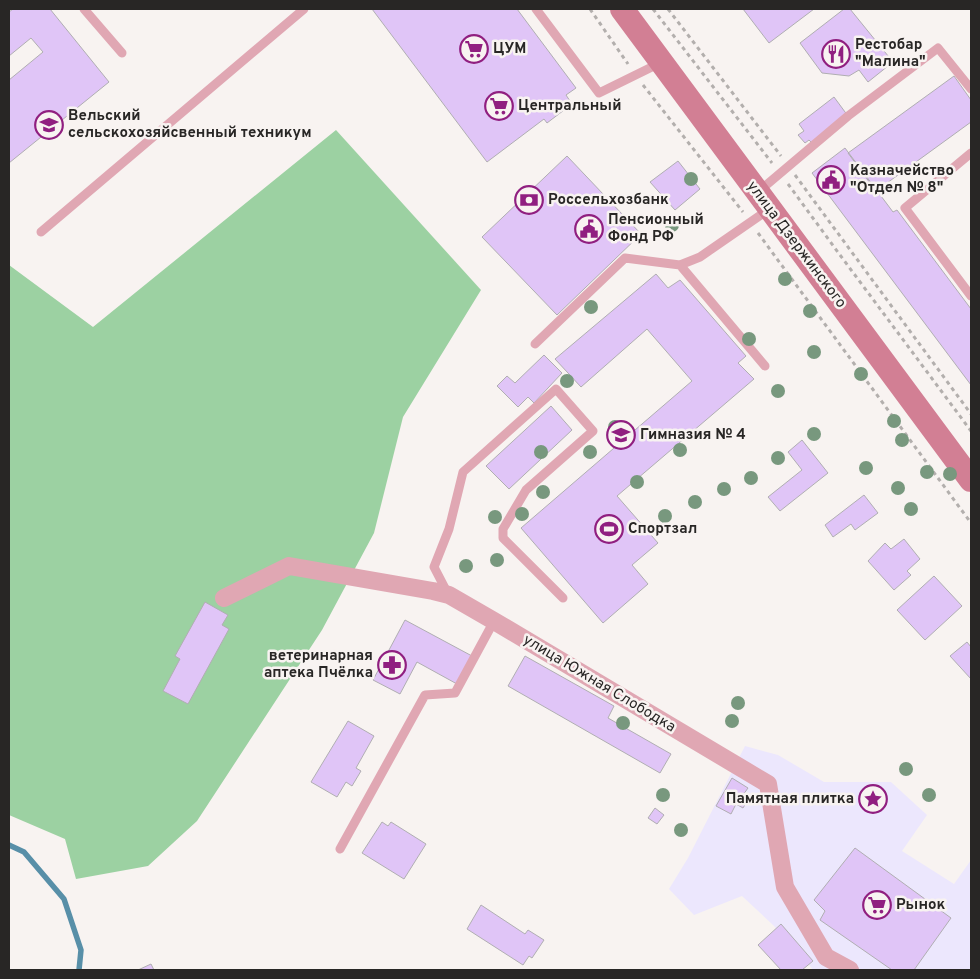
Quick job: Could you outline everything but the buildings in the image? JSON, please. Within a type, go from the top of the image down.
[{"type":"main road","name":"улица Дзержинского","points":[[622,9],[969,472]]},
{"type":"street","name":"улица Южная Слободка","points":[[224,598],[289,566],[433,590],[449,595],[494,621],[768,784],[785,887],[826,957],[850,970]]},
{"type":"lane","points":[[84,9],[122,53]]},
{"type":"lane","points":[[41,232],[304,9]]},
{"type":"lane","points":[[536,9],[599,93],[662,62]]},
{"type":"lane","points":[[535,344],[625,258],[680,265],[700,257],[750,222],[781,174],[789,166],[848,116],[938,48],[971,89]]},
{"type":"lane","points":[[971,153],[905,208],[971,296]]},
{"type":"lane","points":[[680,265],[765,366]]},
{"type":"lane","points":[[449,595],[434,568],[449,529],[463,472],[556,389],[593,431],[526,490],[503,528],[503,538],[562,598]]},
{"type":"lane","points":[[340,849],[425,696],[455,693],[494,621]]},
{"type":"path","points":[[590,9],[636,75],[750,222],[971,523]]},
{"type":"path","points":[[654,9],[781,174],[971,432]]},
{"type":"path","points":[[668,9],[789,166],[971,414]]},
{"type":"shaded area","points":[[745,746],[778,755],[824,782],[891,782],[927,815],[902,851],[954,884],[971,860],[971,970],[813,970],[803,956],[742,896],[694,915],[669,889],[688,858]]},
{"type":"green space","points":[[336,130],[481,290],[403,417],[374,533],[322,630],[197,821],[148,866],[76,879],[65,839],[9,815],[9,265],[93,327]]},
{"type":"waterway","points":[[9,845],[24,852],[64,899],[81,950],[79,970]]},
{"type":"place","name":"ЦУМ","points":[[474,49]]},
{"type":"place","name":"Рестобар \"Малина\"","points":[[836,54]]},
{"type":"place","name":"Центральный","points":[[499,106]]},
{"type":"place","name":"Вельский сельскохозяйсвенный техникум","points":[[49,125]]},
{"type":"place","name":"Казначейство \"Отдел № 8\"","points":[[831,180]]},
{"type":"place","name":"Россельхозбанк","points":[[529,200]]},
{"type":"place","name":"Пенсионный Фонд РФ","points":[[589,229]]},
{"type":"place","name":"Гимназия № 4","points":[[621,435]]},
{"type":"place","name":"Спортзал","points":[[609,529]]},
{"type":"place","name":"ветеринарная аптека Пчёлка","points":[[392,665]]},
{"type":"place","name":"Памятная плитка","points":[[873,799]]},
{"type":"place","name":"Рынок","points":[[877,905]]}]
